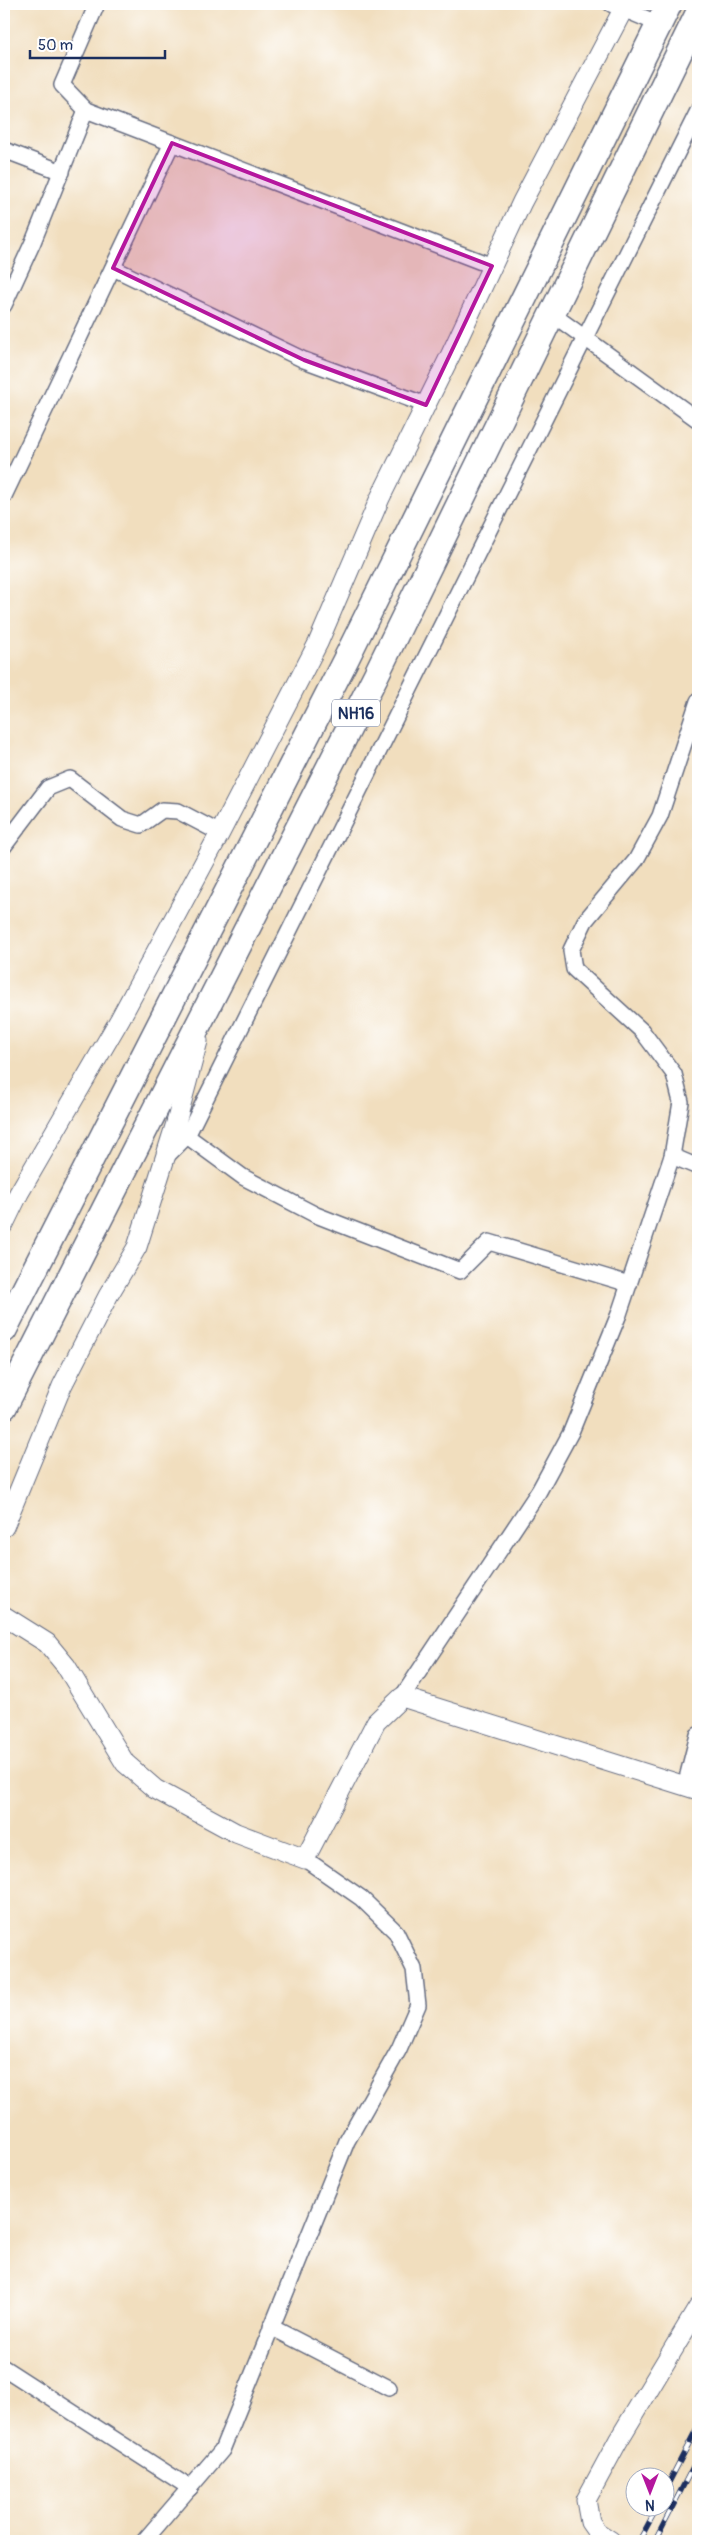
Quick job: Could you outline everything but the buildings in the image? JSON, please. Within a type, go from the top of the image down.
[{"type":"highway","name":"NH16","points":[[4,1330],[347,657],[664,14]]},
{"type":"highway","name":"NH16","points":[[4,1407],[376,675],[698,14]]},
{"type":"street","points":[[97,4],[62,84],[86,110],[492,266]]},
{"type":"street","points":[[4,1224],[19,1193],[120,1019],[318,644],[380,498],[426,406],[522,202],[621,5],[664,14]]},
{"type":"street","points":[[4,305],[62,172],[86,110]]},
{"type":"street","points":[[166,1157],[187,1136],[698,111]]},
{"type":"street","points":[[4,496],[172,143]]},
{"type":"street","points":[[4,150],[62,172]]},
{"type":"street","points":[[113,268],[304,360],[426,406]]},
{"type":"street","points":[[552,314],[698,420]]},
{"type":"street","points":[[305,1859],[376,1722],[402,1697],[540,1491],[571,1432],[629,1284],[672,1156],[681,1102],[674,1074],[642,1031],[574,969],[571,950],[585,921],[636,860],[660,816],[698,701]]},
{"type":"street","points":[[4,846],[48,788],[70,779],[122,818],[141,824],[162,810],[178,811],[220,832]]},
{"type":"street","points":[[4,1527],[62,1386],[108,1296],[137,1247],[166,1157],[206,1008]]},
{"type":"street","points":[[187,1136],[243,1177],[316,1216],[460,1271],[489,1242],[629,1284]]},
{"type":"street","points":[[672,1156],[698,1167]]},
{"type":"street","points":[[4,1616],[47,1643],[66,1666],[125,1763],[155,1789],[236,1833],[305,1859],[361,1898],[396,1932],[414,1969],[418,2005],[399,2049],[347,2141],[222,2450],[144,2541]]},
{"type":"street","points":[[402,1697],[692,1788],[698,1735]]},
{"type":"street","points":[[611,2541],[596,2532],[590,2522],[586,2500],[618,2441],[698,2308]]},
{"type":"street","points":[[271,2327],[388,2388]]},
{"type":"street","points":[[4,2368],[190,2488]]},
{"type":"highlighted area","points":[[172,143],[492,266],[426,405],[304,360],[113,268]]},
{"type":"railway","points":[[674,2473],[698,2426]]},
{"type":"railway","points":[[655,2541],[698,2457]]},
{"type":"railway","points":[[639,2541],[652,2518]]}]
